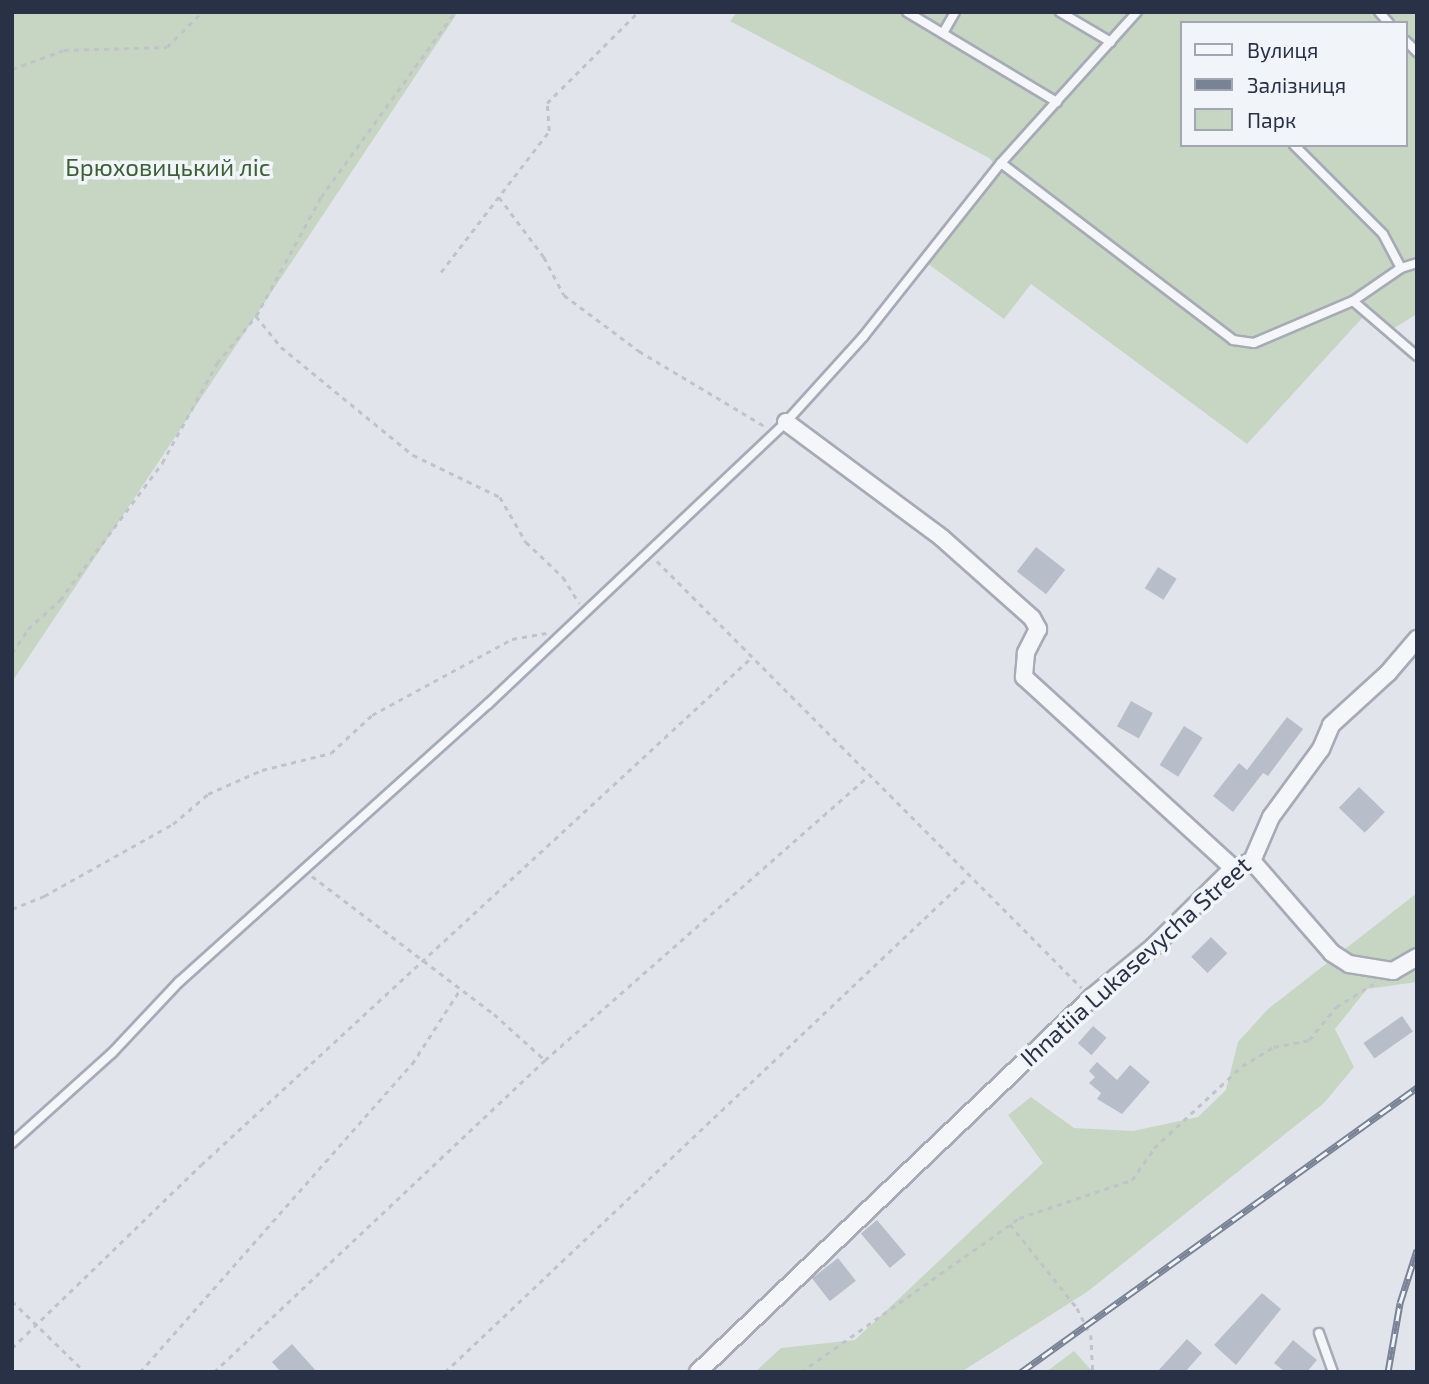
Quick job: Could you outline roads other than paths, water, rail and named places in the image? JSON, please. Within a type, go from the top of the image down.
[{"type":"street","points":[[781,427],[942,538],[1032,618],[1038,629],[1026,653],[1024,677],[1235,870]]},
{"type":"street","name":"Ihnatiia Lukasevycha Street","points":[[698,1372],[795,1276],[974,1114],[1001,1082],[1092,998],[1235,870],[1252,861],[1271,817],[1321,749],[1331,725],[1388,673],[1417,639]]},
{"type":"street","points":[[1252,861],[1332,953],[1361,968],[1393,971],[1417,957]]},
{"type":"lane","points":[[907,12],[1056,102]]},
{"type":"lane","points":[[943,33],[955,12]]},
{"type":"lane","points":[[1060,12],[1111,42]]},
{"type":"lane","points":[[12,1143],[303,869],[568,630],[647,551],[781,427],[863,337],[1001,163],[1137,12]]},
{"type":"lane","points":[[1296,147],[1383,234],[1401,268]]},
{"type":"lane","points":[[1001,163],[1233,340],[1254,343],[1353,301],[1401,268],[1417,263]]},
{"type":"lane","points":[[1353,301],[1417,356]]},
{"type":"lane","points":[[1319,1333],[1333,1372]]},
{"type":"railway","points":[[1021,1372],[1417,1087]]},
{"type":"railway","points":[[1388,1372],[1400,1303],[1417,1250]]},
{"type":"park label","name":"Брюховицький ліс","points":[[168,167]]}]
